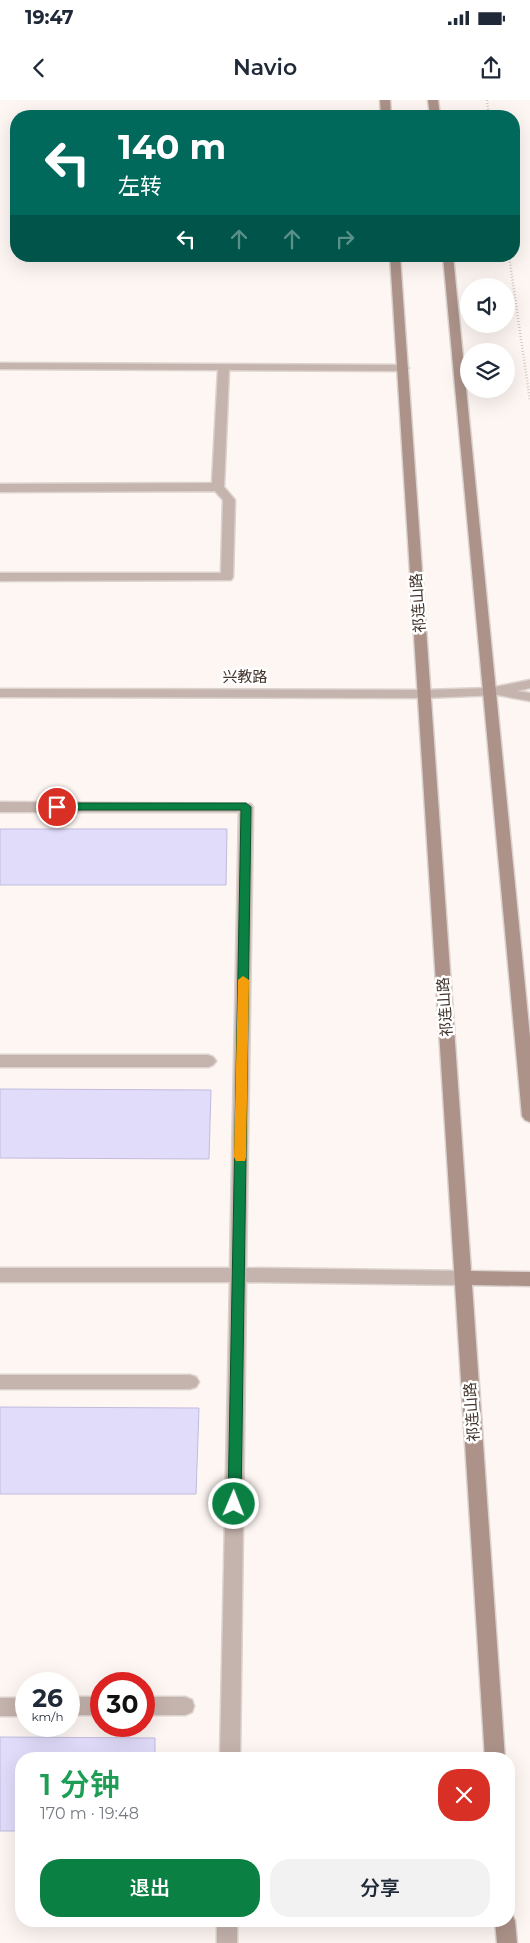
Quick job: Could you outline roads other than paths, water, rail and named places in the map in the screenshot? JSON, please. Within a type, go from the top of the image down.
[{"type":"main road","name":"祁连山路","points":[[395,262],[495,1752]]},
{"type":"main road","points":[[449,262],[530,1116]]},
{"type":"main road","points":[[463,1278],[530,1279]]},
{"type":"main road","points":[[506,1927],[507,1943]]},
{"type":"street","points":[[0,366],[402,368]]},
{"type":"street","points":[[0,577],[227,577],[229,500],[218,487],[224,367]]},
{"type":"street","points":[[0,488],[218,487]]},
{"type":"street","name":"兴教路","points":[[490,692],[530,684]]},
{"type":"street","name":"兴教路","points":[[0,693],[424,694],[490,692],[530,697]]},
{"type":"street","points":[[0,807],[246,807],[230,1752]]},
{"type":"street","points":[[0,1061],[208,1061]]},
{"type":"street","points":[[0,1276],[463,1278]]},
{"type":"street","points":[[0,1382],[190,1382]]},
{"type":"street","points":[[0,1707],[15,1706]]},
{"type":"street","points":[[155,1706],[185,1706]]},
{"type":"street","points":[[227,1927],[227,1943]]}]
